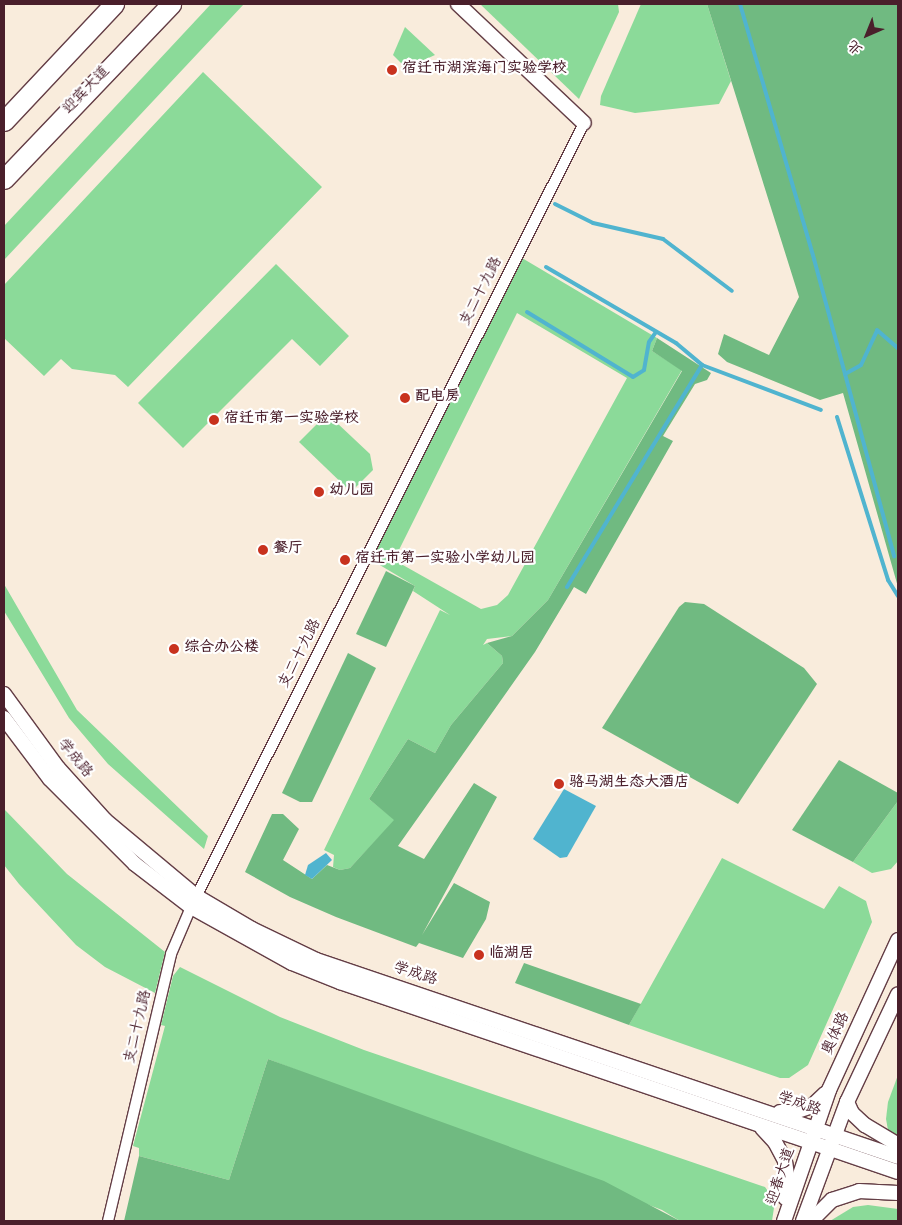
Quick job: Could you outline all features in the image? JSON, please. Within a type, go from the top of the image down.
[{"type":"highway","points":[[4,121],[114,4]]},
{"type":"highway","name":"迎宾大道","points":[[4,179],[171,4]]},
{"type":"main road","points":[[458,4],[584,124]]},
{"type":"main road","name":"学成路","points":[[4,694],[58,768],[105,820],[194,902],[316,960],[768,1111],[898,1157]]},
{"type":"main road","name":"学成路","points":[[4,718],[50,779],[92,824],[135,864],[292,963],[340,982],[898,1172]]},
{"type":"main road","name":"奥体路","points":[[810,1143],[829,1090],[898,940]]},
{"type":"main road","points":[[803,1221],[847,1102],[898,994]]},
{"type":"main road","points":[[768,1111],[794,1112],[812,1106],[829,1090]]},
{"type":"main road","points":[[847,1102],[852,1113],[865,1125],[898,1145]]},
{"type":"main road","points":[[760,1126],[775,1142],[785,1161],[788,1183],[782,1221]]},
{"type":"main road","name":"迎春大道","points":[[782,1221],[810,1143]]},
{"type":"main road","points":[[811,1221],[832,1200],[859,1191],[898,1193]]},
{"type":"street","name":"支二十九路","points":[[108,1221],[171,954],[194,902],[584,124]]},
{"type":"green space","points":[[211,4],[244,4],[4,260],[4,226]]},
{"type":"green space","points":[[480,4],[618,4],[619,12],[579,99]]},
{"type":"green space","points":[[641,4],[707,4],[731,81],[719,104],[635,113],[600,105],[601,96]]},
{"type":"green space","points":[[707,4],[898,4],[898,587],[843,393],[820,400],[727,362],[718,354],[724,334],[769,355],[799,297]]},
{"type":"green space","points":[[405,27],[435,55],[406,68],[393,55]]},
{"type":"green space","points":[[203,72],[322,187],[128,387],[115,375],[72,369],[61,359],[44,376],[4,338],[4,285]]},
{"type":"green space","points":[[522,258],[657,338],[652,351],[682,370],[548,600],[512,636],[487,639],[483,645],[487,643],[502,656],[503,663],[451,725],[435,753],[408,739],[369,799],[395,820],[350,868],[340,870],[333,867],[334,855],[324,850],[440,610],[450,615],[413,591],[415,586],[368,558]],"holes":[[[517,313],[627,378],[508,595],[497,605],[481,609],[394,560]]]},
{"type":"green space","points":[[276,264],[349,336],[320,366],[292,339],[183,448],[138,403]]},
{"type":"green space","points":[[657,338],[711,373],[707,380],[695,384],[663,436],[673,441],[586,594],[574,587],[535,652],[398,846],[424,859],[474,783],[497,797],[422,935],[454,883],[490,902],[486,919],[463,958],[419,943],[416,947],[336,917],[290,897],[245,872],[272,814],[283,814],[299,829],[283,860],[312,879],[327,865],[340,870],[350,868],[394,820],[369,799],[408,739],[435,753],[451,725],[503,663],[502,656],[487,643],[512,636],[548,600],[682,371],[652,351]]},
{"type":"green space","points":[[321,420],[336,422],[370,454],[373,470],[351,492],[299,442]]},
{"type":"green space","points":[[386,571],[415,586],[386,647],[356,634]]},
{"type":"green space","points":[[4,584],[77,710],[208,836],[204,849],[108,764],[69,718],[4,611]]},
{"type":"green space","points":[[685,602],[704,604],[804,668],[817,684],[738,804],[602,728],[679,607]]},
{"type":"green space","points":[[348,653],[376,668],[312,802],[300,802],[282,793]]},
{"type":"green space","points":[[839,760],[898,793],[898,801],[853,862],[792,830]]},
{"type":"green space","points":[[898,801],[898,861],[891,869],[872,873],[853,862]]},
{"type":"green space","points":[[5,810],[67,874],[165,952],[155,993],[105,967],[76,945],[19,884],[4,865]]},
{"type":"green space","points":[[722,858],[824,909],[839,886],[866,901],[872,922],[808,1065],[789,1078],[780,1078],[629,1025]]},
{"type":"green space","points":[[524,963],[641,1004],[629,1025],[515,983]]},
{"type":"green space","points":[[180,967],[280,1017],[364,1050],[765,1187],[775,1201],[772,1221],[680,1221],[662,1210],[268,1059],[229,1180],[139,1156],[139,1148],[133,1146],[165,1026],[161,1025],[173,976]]},
{"type":"green space","points":[[268,1059],[604,1181],[680,1221],[124,1221],[139,1156],[229,1180]]},
{"type":"green space","points":[[898,1075],[898,1138],[888,1130],[886,1119],[888,1102]]},
{"type":"green space","points":[[868,1205],[898,1209],[898,1221],[830,1221],[853,1207]]},
{"type":"water","points":[[564,789],[596,806],[567,857],[560,858],[533,839]]},
{"type":"water","points":[[326,853],[332,860],[312,879],[305,875],[308,865]]},
{"type":"waterway","points":[[740,4],[814,259],[894,556]]},
{"type":"waterway","points":[[555,204],[593,223],[663,239],[732,291]]},
{"type":"waterway","points":[[546,267],[676,343],[702,365]]},
{"type":"waterway","points":[[527,312],[633,377],[644,370],[649,342],[656,332]]},
{"type":"waterway","points":[[845,374],[861,365],[877,330],[898,348]]},
{"type":"waterway","points":[[567,587],[702,365],[821,410]]},
{"type":"waterway","points":[[837,417],[888,580],[898,596]]},
{"type":"place","name":"宿迁市湖滨海门实验学校","points":[[392,70]]},
{"type":"place","name":"配电房","points":[[405,398]]},
{"type":"place","name":"宿迁市第一实验学校","points":[[214,420]]},
{"type":"place","name":"幼儿园","points":[[319,492]]},
{"type":"place","name":"餐厅","points":[[263,550]]},
{"type":"place","name":"宿迁市第一实验小学幼儿园","points":[[345,560]]},
{"type":"place","name":"综合办公楼","points":[[174,649]]},
{"type":"place","name":"骆马湖生态大酒店","points":[[559,784]]},
{"type":"place","name":"临湖居","points":[[479,955]]}]
